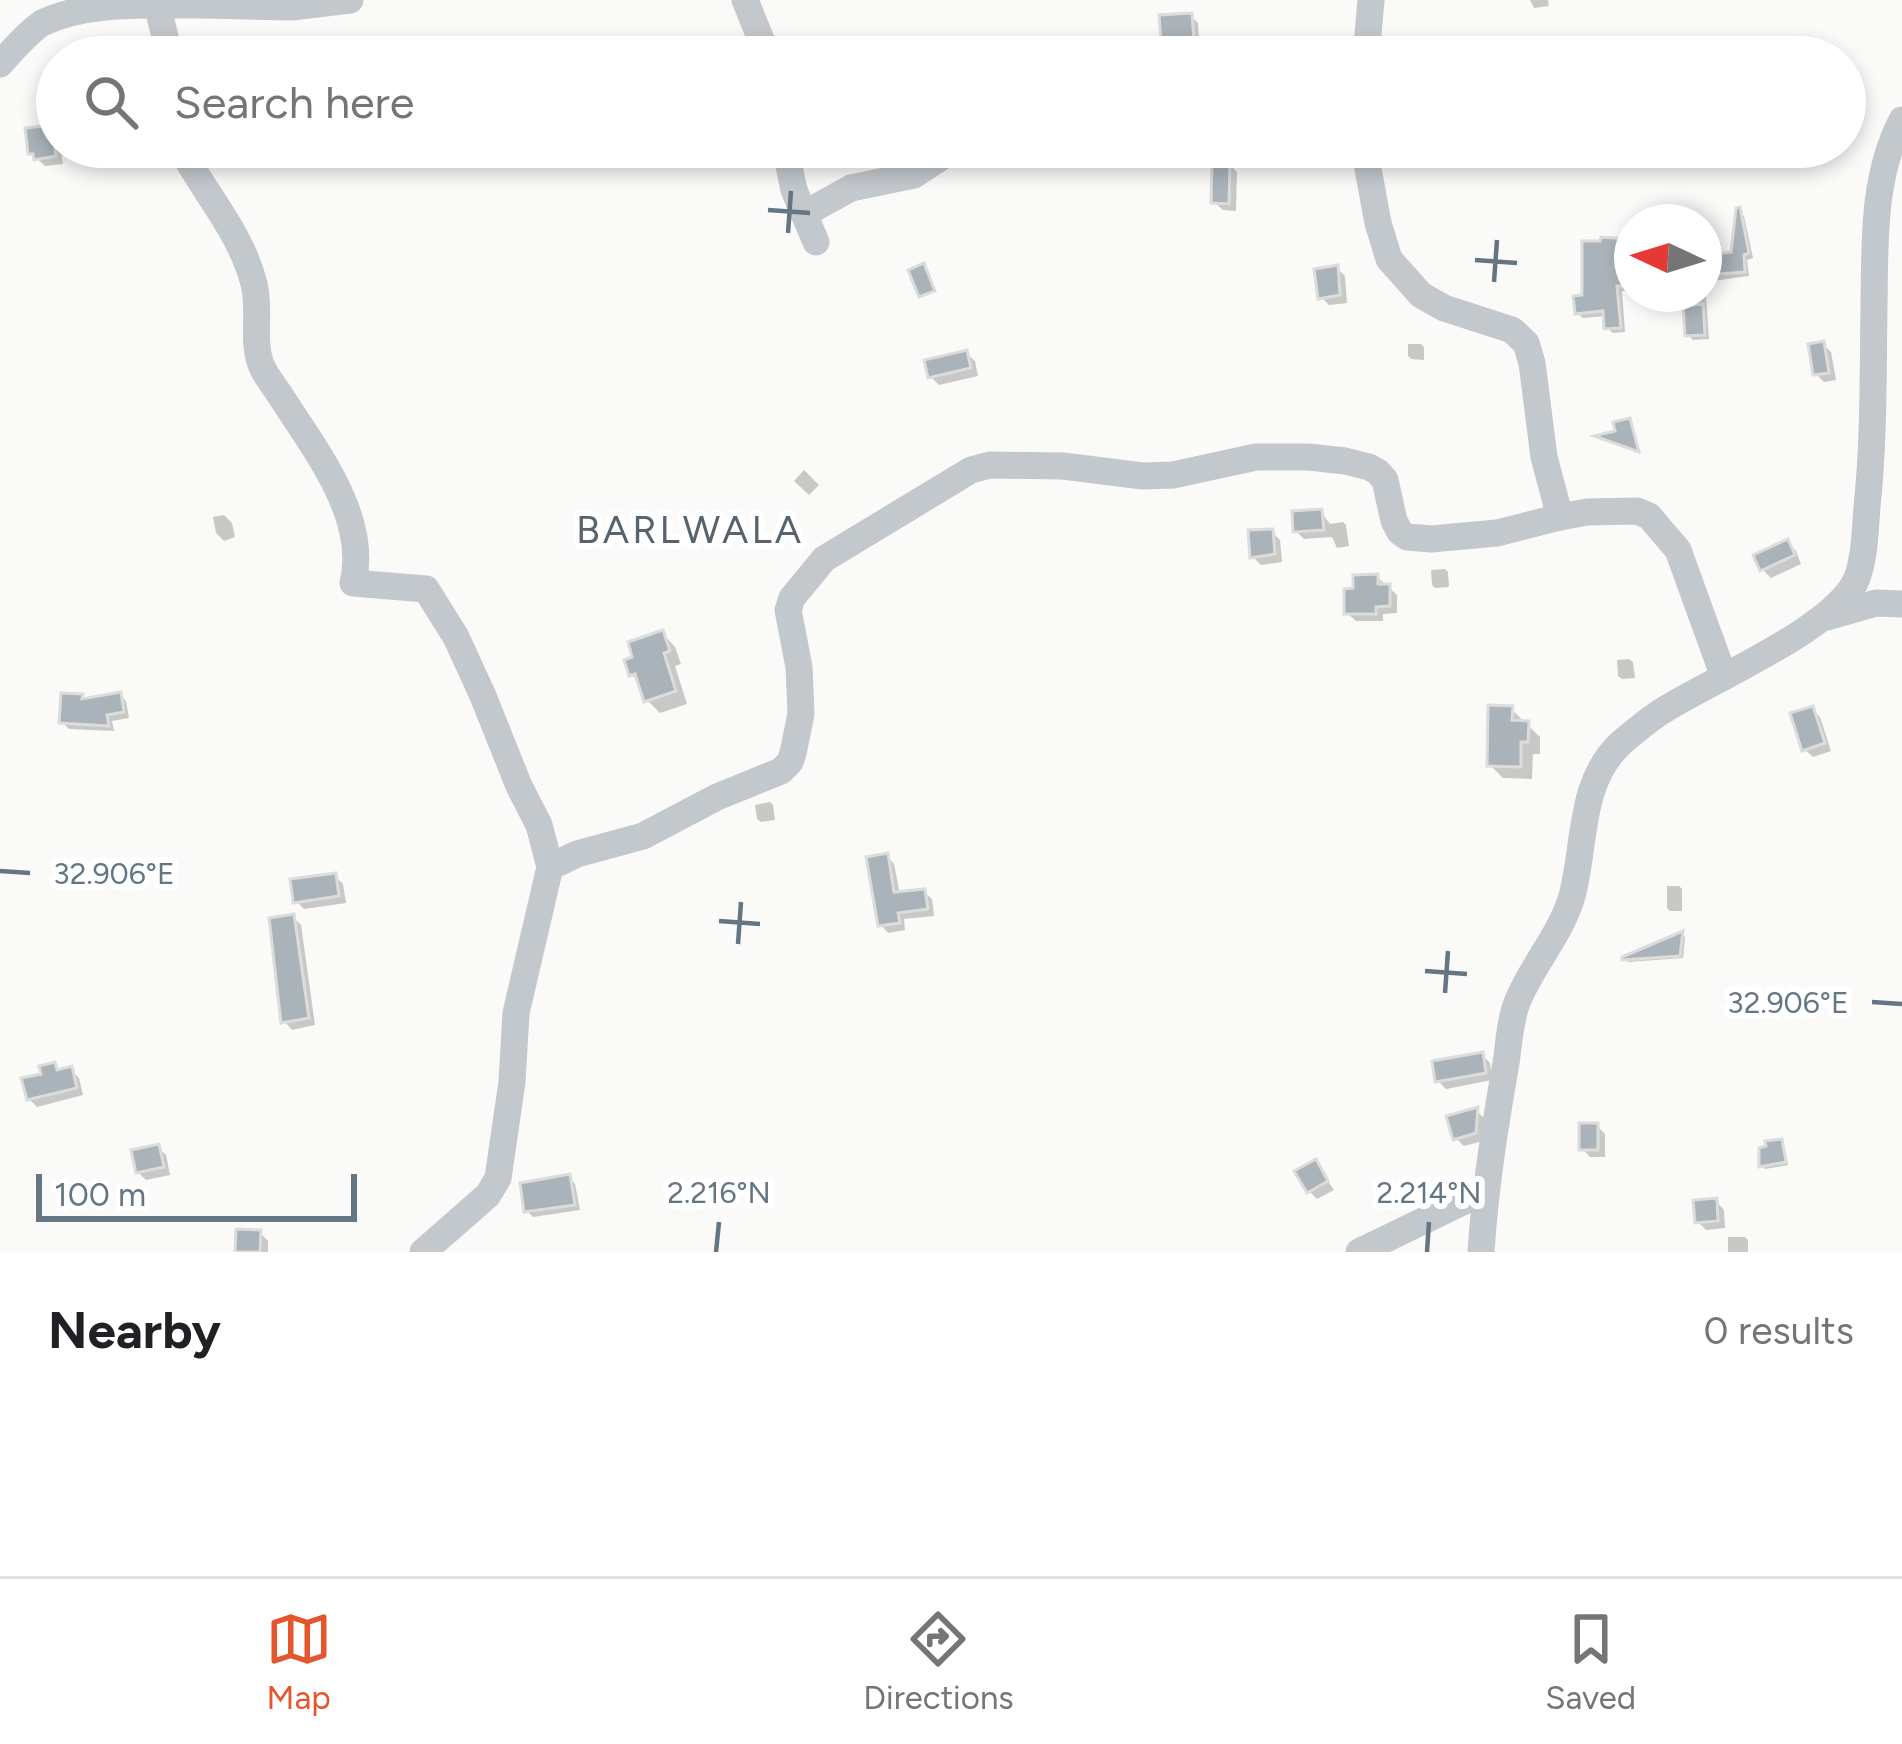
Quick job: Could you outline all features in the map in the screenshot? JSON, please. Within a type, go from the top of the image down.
[{"type":"street","points":[[0,64],[45,21],[103,4],[292,7],[350,0]]},
{"type":"street","points":[[745,0],[760,36]]},
{"type":"street","points":[[1368,36],[1371,0]]},
{"type":"street","points":[[157,4],[165,36]]},
{"type":"street","points":[[1827,617],[1852,589],[1862,560],[1871,469],[1880,182],[1889,145],[1902,120]]},
{"type":"street","points":[[191,168],[240,240],[255,285],[261,365],[314,448],[349,517],[356,544],[353,583],[426,589],[456,637],[483,696],[538,825],[550,867],[515,1013],[512,1082],[498,1178],[488,1195],[423,1252]]},
{"type":"street","points":[[789,168],[816,242]]},
{"type":"street","points":[[804,214],[851,188],[914,175],[925,168]]},
{"type":"street","points":[[1368,168],[1389,259],[1421,295],[1444,308],[1512,330],[1526,344],[1544,457],[1560,517]]},
{"type":"street","points":[[550,867],[577,854],[643,836],[717,797],[781,771],[790,762],[801,714],[799,667],[788,610],[792,598],[824,560],[971,470],[990,465],[1063,466],[1143,476],[1173,475],[1256,457],[1345,461],[1369,467],[1385,480],[1394,521],[1407,537],[1498,532],[1587,512],[1637,511],[1649,516],[1678,550],[1724,676]]},
{"type":"street","points":[[1481,1252],[1485,1191],[1516,1004],[1564,920],[1595,776],[1618,746],[1661,711],[1827,617],[1876,603],[1902,604]]},
{"type":"street","points":[[1359,1252],[1485,1191]]},
{"type":"building","points":[[1192,13],[1194,36],[1160,36],[1159,15]]},
{"type":"building","points":[[36,127],[36,160],[28,154],[25,128]]},
{"type":"building","points":[[1212,168],[1230,168],[1229,204],[1211,203]]},
{"type":"building","points":[[1740,207],[1749,253],[1744,255],[1745,272],[1722,274],[1722,253],[1731,252],[1736,208]]},
{"type":"building","points":[[1601,237],[1614,238],[1614,312],[1619,312],[1621,328],[1604,329],[1603,311],[1575,314],[1573,296],[1582,295],[1582,241],[1600,241]]},
{"type":"building","points":[[924,263],[935,291],[919,297],[908,270]]},
{"type":"building","points":[[1338,265],[1340,295],[1318,299],[1314,269]]},
{"type":"building","points":[[1683,312],[1704,312],[1705,335],[1685,336]]},
{"type":"building","points":[[1824,341],[1829,373],[1813,375],[1808,344]]},
{"type":"building","points":[[967,350],[971,368],[928,378],[924,360]]},
{"type":"building","points":[[1630,418],[1639,452],[1594,436],[1615,431],[1613,422]]},
{"type":"building","points":[[1322,509],[1324,530],[1293,532],[1292,511]]},
{"type":"building","points":[[1273,529],[1275,554],[1250,558],[1248,530]]},
{"type":"building","points":[[1788,539],[1795,555],[1760,571],[1753,555]]},
{"type":"building","points":[[1378,574],[1378,584],[1390,584],[1390,606],[1376,607],[1376,614],[1344,614],[1344,589],[1353,588],[1353,575]]},
{"type":"building","points":[[663,630],[670,651],[664,653],[676,691],[644,702],[635,674],[629,676],[624,660],[632,657],[628,642]]},
{"type":"building","points":[[121,692],[124,712],[107,715],[109,726],[59,723],[61,693],[83,694],[82,699]]},
{"type":"building","points":[[1488,705],[1513,706],[1512,720],[1529,721],[1528,742],[1521,742],[1521,767],[1487,766]]},
{"type":"building","points":[[1813,706],[1825,743],[1802,751],[1790,713]]},
{"type":"building","points":[[888,853],[894,892],[925,889],[928,909],[898,913],[900,923],[878,926],[866,857]]},
{"type":"building","points":[[336,873],[339,896],[293,903],[290,879]]},
{"type":"building","points":[[294,914],[309,1018],[281,1023],[269,918]]},
{"type":"building","points":[[1683,931],[1680,956],[1622,960],[1622,957]]},
{"type":"building","points":[[1483,1052],[1486,1073],[1435,1082],[1432,1061]]},
{"type":"building","points":[[55,1062],[57,1070],[72,1066],[77,1088],[27,1100],[21,1078],[41,1074],[39,1066]]},
{"type":"building","points":[[1478,1107],[1476,1133],[1453,1140],[1446,1116]]},
{"type":"building","points":[[1579,1123],[1598,1123],[1598,1150],[1579,1150]]},
{"type":"building","points":[[1782,1139],[1786,1162],[1759,1167],[1759,1148],[1766,1146],[1765,1141]]},
{"type":"building","points":[[159,1144],[164,1167],[136,1173],[131,1150]]},
{"type":"building","points":[[1316,1159],[1328,1181],[1307,1193],[1294,1171]]},
{"type":"building","points":[[570,1174],[575,1205],[524,1212],[520,1183]]},
{"type":"building","points":[[1717,1198],[1718,1221],[1695,1223],[1693,1200]]},
{"type":"building","points":[[236,1229],[261,1230],[260,1252],[235,1252]]},
{"type":"district","name":"BARLWALA","points":[[690,529]]}]
